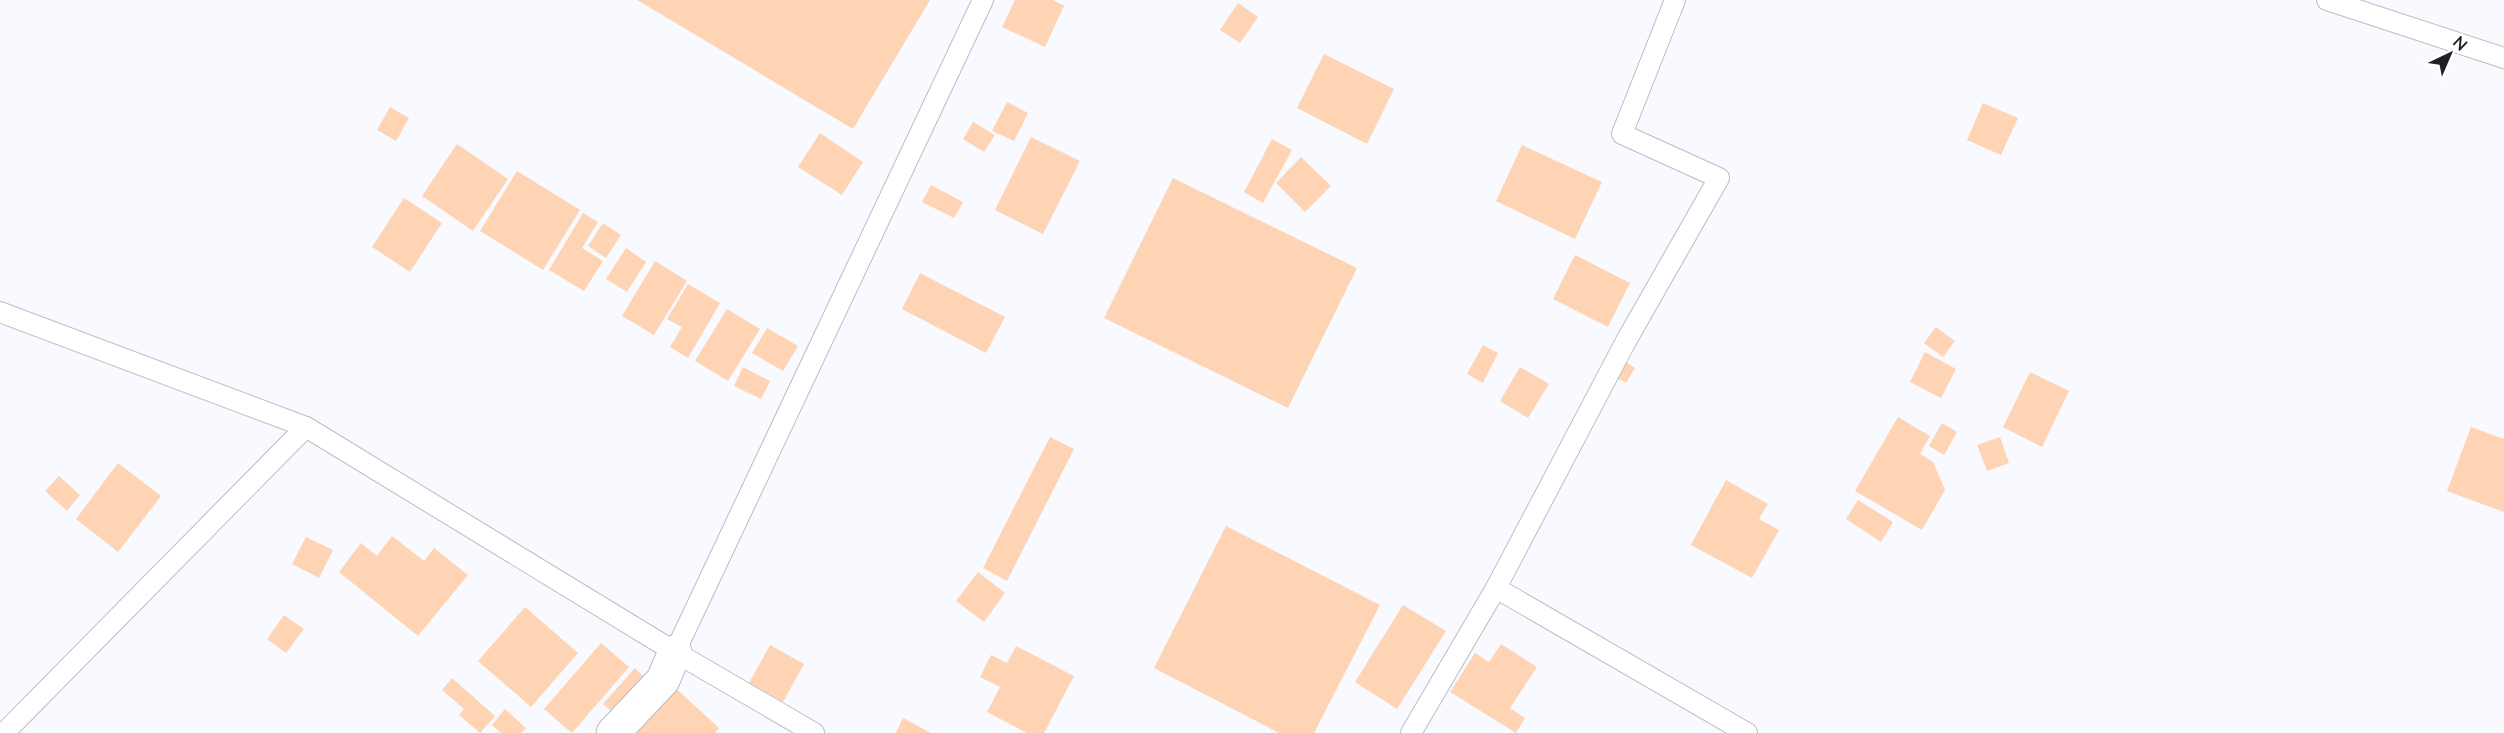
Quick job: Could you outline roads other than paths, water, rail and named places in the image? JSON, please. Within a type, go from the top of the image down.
[{"type":"street","points":[[613,733],[663,680],[675,652]]},
{"type":"lane","points":[[675,652],[983,0]]},
{"type":"lane","points":[[1411,733],[1496,588],[1626,341],[1719,178],[1622,134],[1675,0]]},
{"type":"lane","points":[[2327,0],[2504,58]]},
{"type":"lane","points":[[0,312],[306,427],[675,652],[814,733]]},
{"type":"lane","points":[[4,733],[306,427]]},
{"type":"lane","points":[[1496,588],[1747,733]]}]
